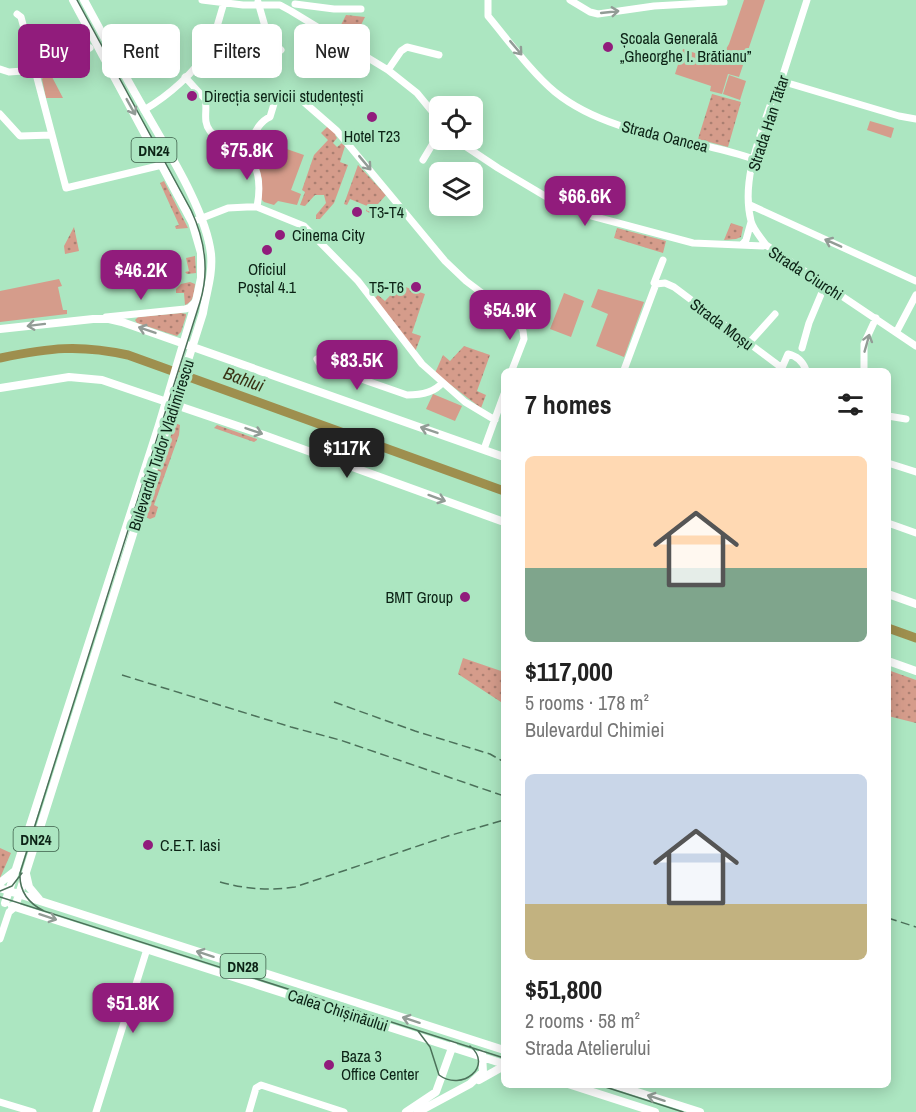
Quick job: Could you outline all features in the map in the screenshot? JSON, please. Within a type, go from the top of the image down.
[{"type":"main road","name":"Bulevardul Tudor Vladimirescu","points":[[7,906],[19,894],[22,869],[169,404],[168,389],[201,278],[201,253],[192,222],[73,0]]},
{"type":"main road","name":"Bulevardul Tudor Vladimirescu","points":[[84,0],[166,147],[201,218],[210,252],[211,270],[208,291],[178,393],[169,404]]},
{"type":"main road","points":[[0,329],[93,319],[123,322],[501,456]]},
{"type":"main road","points":[[0,388],[69,377],[102,380],[264,435],[501,521]]},
{"type":"main road","points":[[891,595],[916,604]]},
{"type":"main road","points":[[891,662],[916,671]]},
{"type":"main road","name":"Bulevardul Tudor Vladimirescu","points":[[7,906],[10,891],[22,869]]},
{"type":"main road","points":[[0,883],[22,869],[29,887],[41,902]]},
{"type":"main road","name":"Calea Chișinăului","points":[[0,888],[501,1049]]},
{"type":"main road","name":"Calea Chișinăului","points":[[7,906],[501,1064]]},
{"type":"main road","points":[[406,1112],[436,1092],[451,1047],[471,1039],[483,1057],[483,1072],[470,1084]]},
{"type":"main road","points":[[418,1112],[501,1067]]},
{"type":"main road","points":[[580,1088],[655,1112]]},
{"type":"main road","points":[[625,1088],[700,1112]]},
{"type":"street","points":[[202,0],[361,9]]},
{"type":"street","name":"Strada Oancea","points":[[488,0],[489,16],[548,85],[570,103],[639,132],[708,146],[754,159]]},
{"type":"street","points":[[570,0],[598,14],[654,3],[724,2]]},
{"type":"street","name":"Strada Han Tătar","points":[[766,245],[751,222],[749,190],[754,159],[776,88],[782,81],[807,0]]},
{"type":"street","points":[[258,2],[264,24]]},
{"type":"street","points":[[144,110],[167,95],[203,58],[224,3]]},
{"type":"street","points":[[294,5],[388,70],[417,93],[429,108]]},
{"type":"street","points":[[17,14],[21,17],[23,24]]},
{"type":"street","points":[[388,70],[406,47],[439,55]]},
{"type":"street","points":[[0,69],[6,72],[18,71]]},
{"type":"street","points":[[185,77],[205,99],[206,121],[210,132],[244,152],[251,160],[260,178],[257,207]]},
{"type":"street","points":[[38,78],[66,188],[162,165]]},
{"type":"street","points":[[782,81],[916,119]]},
{"type":"street","points":[[244,152],[262,120],[270,117],[278,94],[297,96],[345,139],[445,261],[466,281],[518,320],[524,339],[513,368]]},
{"type":"street","points":[[0,114],[21,136],[52,135]]},
{"type":"street","points":[[423,160],[429,150]]},
{"type":"street","name":"Strada Ciurchi","points":[[471,150],[526,185],[568,208],[588,215],[693,243],[766,245],[897,331],[916,346]]},
{"type":"street","points":[[750,205],[916,281]]},
{"type":"street","points":[[192,222],[228,208],[257,207],[295,221],[312,233],[358,281],[413,355],[442,383],[478,412],[495,420]]},
{"type":"street","points":[[742,246],[751,222]]},
{"type":"street","points":[[625,368],[663,260]]},
{"type":"street","name":"Strada Moșu","points":[[656,284],[665,283],[674,287],[780,368]]},
{"type":"street","points":[[802,348],[808,323],[825,285]]},
{"type":"street","points":[[897,331],[916,295]]},
{"type":"street","points":[[93,319],[185,309],[196,301]]},
{"type":"street","points":[[748,344],[775,314]]},
{"type":"street","points":[[864,368],[864,344],[876,318]]},
{"type":"street","name":"Strada Moșu","points":[[781,368],[788,354],[793,355],[805,368]]},
{"type":"street","points":[[317,359],[324,366],[406,395],[435,390],[442,383]]},
{"type":"street","points":[[484,449],[501,403]]},
{"type":"street","points":[[891,416],[906,419]]},
{"type":"street","points":[[891,464],[916,472]]},
{"type":"street","points":[[891,524],[916,533]]},
{"type":"street","points":[[0,939],[7,906]]},
{"type":"street","points":[[96,1112],[147,949]]},
{"type":"street","points":[[249,1112],[259,1086],[344,1112]]},
{"type":"street","points":[[0,1102],[33,1112]]},
{"type":"shaded area","points":[[744,0],[765,0],[739,77],[728,74],[722,94],[710,91],[711,86],[675,74],[683,49],[719,61],[729,44]]},
{"type":"shaded area","points":[[346,15],[365,17],[362,24],[342,24]]},
{"type":"shaded area","points":[[729,75],[746,81],[740,100],[723,94]]},
{"type":"shaded area","points":[[53,78],[63,98],[46,98],[42,79]]},
{"type":"shaded area","points":[[712,94],[741,102],[728,147],[698,139]]},
{"type":"shaded area","points":[[870,121],[894,128],[891,138],[867,130]]},
{"type":"shaded area","points":[[328,126],[337,134],[333,143],[337,147],[342,143],[345,146],[340,162],[348,165],[334,203],[320,219],[316,219],[316,215],[326,203],[324,195],[315,195],[305,206],[300,205],[305,192],[302,190],[314,155],[328,140],[321,133]]},
{"type":"shaded area","points":[[278,146],[304,155],[291,190],[301,194],[297,205],[278,201],[274,205],[260,198],[262,179],[253,159],[257,155],[265,161]]},
{"type":"shaded area","points":[[358,165],[386,195],[370,213],[366,211],[367,206],[350,199],[347,205],[344,204]]},
{"type":"shaded area","points":[[164,181],[188,228],[176,229],[175,226],[179,225],[160,183]]},
{"type":"shaded area","points":[[731,223],[743,227],[741,237],[724,240]]},
{"type":"shaded area","points":[[74,227],[79,251],[65,254],[64,246]]},
{"type":"shaded area","points":[[617,228],[666,241],[663,253],[614,238]]},
{"type":"shaded area","points":[[195,256],[196,273],[187,274],[185,272],[189,271],[186,258]]},
{"type":"shaded area","points":[[59,279],[62,286],[58,287],[63,310],[67,310],[67,314],[0,322],[0,291]]},
{"type":"shaded area","points":[[190,282],[195,284],[194,293],[190,302],[185,305],[184,293],[176,293],[176,289],[181,284]]},
{"type":"shaded area","points":[[400,285],[425,294],[412,333],[421,336],[415,352],[375,298],[378,295],[385,301]]},
{"type":"shaded area","points":[[598,289],[644,302],[624,357],[596,346],[608,314],[591,307]]},
{"type":"shaded area","points":[[564,293],[584,301],[571,337],[550,329]]},
{"type":"shaded area","points":[[181,313],[186,316],[181,332],[177,336],[137,323],[135,320],[138,317]]},
{"type":"shaded area","points":[[464,346],[490,355],[477,391],[486,395],[481,408],[435,373],[443,355],[450,361]]},
{"type":"shaded area","points":[[433,394],[462,406],[455,421],[426,409]]},
{"type":"shaded area","points":[[175,423],[180,425],[179,435],[154,505],[158,507],[155,517],[150,519],[143,516],[164,448],[167,449]]},
{"type":"shaded area","points":[[217,425],[257,440],[254,442],[214,428]]},
{"type":"shaded area","points":[[463,658],[501,671],[501,702],[458,674]]},
{"type":"shaded area","points":[[891,671],[916,680],[916,723],[891,717]]},
{"type":"shaded area","points":[[0,848],[11,853],[0,878]]},
{"type":"waterway","name":"Bahlui","points":[[0,358],[79,348],[128,355],[501,490]]},
{"type":"waterway","name":"Bahlui","points":[[891,629],[916,638]]},
{"type":"tram line","points":[[44,911],[26,896],[21,885],[20,873],[200,302],[205,278],[203,244],[191,210],[77,0]]},
{"type":"tram line","points":[[0,891],[12,886],[22,873]]},
{"type":"tram line","points":[[0,897],[501,1057]]},
{"type":"tram line","points":[[418,1031],[430,1047],[439,1075],[448,1079],[465,1079],[477,1068],[479,1061],[477,1054],[470,1046]]},
{"type":"tram line","points":[[608,1088],[683,1112]]},
{"type":"railway","points":[[122,675],[340,740],[501,795]]},
{"type":"railway","points":[[334,702],[415,731],[490,754],[501,760]]},
{"type":"railway","points":[[220,882],[257,889],[295,887],[501,821]]},
{"type":"railway","points":[[891,919],[916,927]]},
{"type":"place","name":"Școala Generală „Gheorghe I. Brătianu”","points":[[608,47]]},
{"type":"place","name":"Direcția servicii studențești","points":[[192,96]]},
{"type":"place","name":"Hotel T23","points":[[372,117]]},
{"type":"place","name":"T3-T4","points":[[357,212]]},
{"type":"place","name":"Cinema City","points":[[280,235]]},
{"type":"place","name":"Oficiul Poștal 4.1","points":[[267,250]]},
{"type":"place","name":"T5-T6","points":[[416,287]]},
{"type":"place","name":"BMT Group","points":[[465,597]]},
{"type":"place","name":"C.E.T. Iasi","points":[[148,845]]},
{"type":"place","name":"Baza 3 Office Center","points":[[329,1065]]}]
